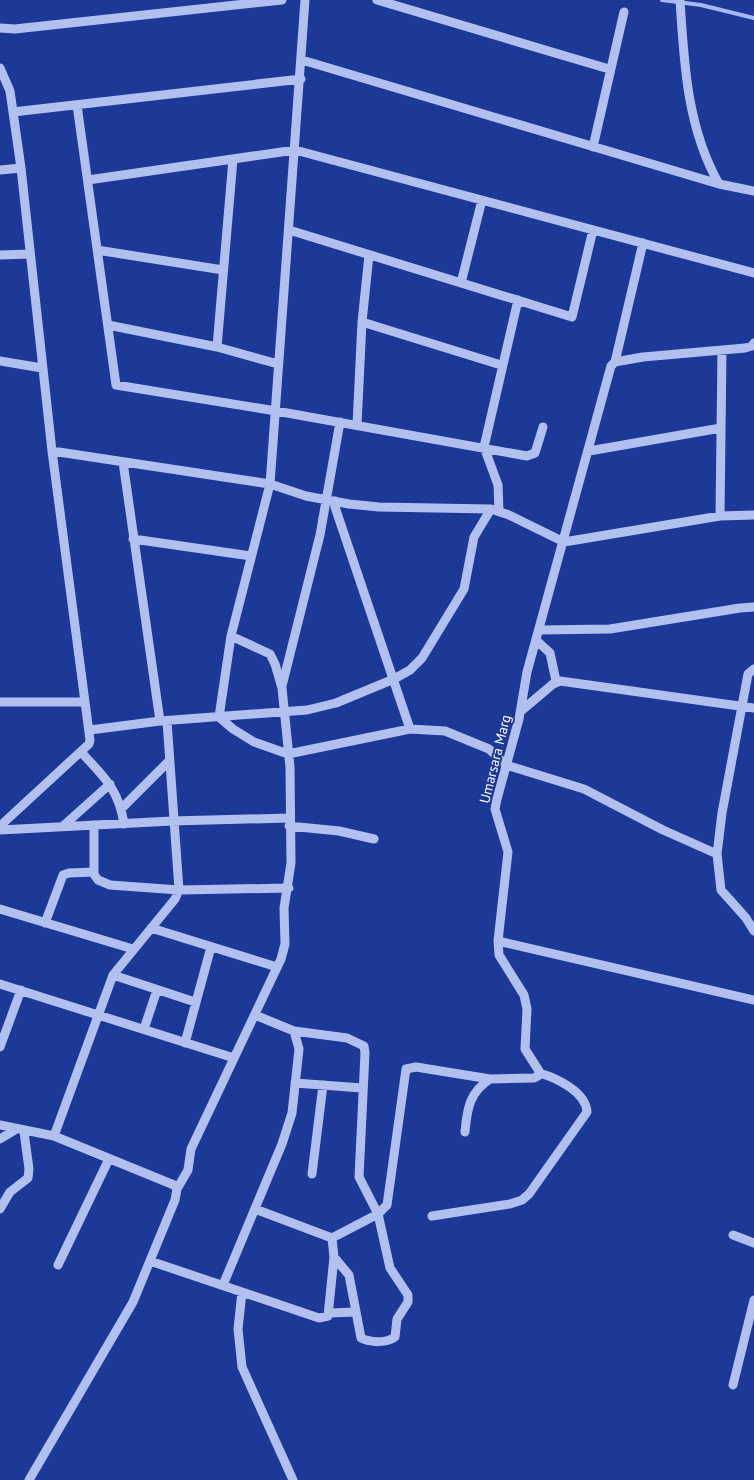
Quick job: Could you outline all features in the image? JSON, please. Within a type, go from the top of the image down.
[{"type":"street","points":[[0,28],[15,29],[222,3],[282,0]]},
{"type":"street","points":[[218,717],[231,636],[270,484],[301,79],[305,0]]},
{"type":"street","points":[[377,0],[609,69]]},
{"type":"street","points":[[680,0],[689,93],[696,129],[706,161],[719,184]]},
{"type":"street","points":[[593,147],[609,69],[624,12]]},
{"type":"street","points":[[302,60],[719,184],[754,191]]},
{"type":"street","points":[[0,68],[10,91],[14,112],[52,451],[90,730],[89,744],[0,828]]},
{"type":"street","points":[[14,112],[301,79]]},
{"type":"street","points":[[0,92],[10,91]]},
{"type":"street","points":[[77,105],[116,385],[532,455],[543,427]]},
{"type":"street","points":[[88,180],[295,150],[754,273]]},
{"type":"street","points":[[217,347],[233,159]]},
{"type":"street","points":[[0,170],[21,168]]},
{"type":"street","points":[[461,283],[482,200]]},
{"type":"street","points":[[289,230],[572,316],[593,230]]},
{"type":"street","name":"Umarsara Marg","points":[[498,941],[508,852],[495,809],[521,711],[525,681],[611,366],[615,362],[643,243]]},
{"type":"street","points":[[97,250],[224,270]]},
{"type":"street","points":[[0,255],[30,254]]},
{"type":"street","points":[[358,425],[362,322],[369,255]]},
{"type":"street","points":[[90,730],[164,721],[308,710],[336,703],[394,679],[410,670],[422,658],[464,589],[474,537],[495,510],[498,486],[484,448],[501,365],[518,300]]},
{"type":"street","points":[[362,322],[501,365]]},
{"type":"street","points":[[108,325],[217,347],[278,364]]},
{"type":"street","points":[[615,362],[753,345]]},
{"type":"street","points":[[720,516],[722,350]]},
{"type":"street","points":[[0,361],[42,368]]},
{"type":"street","points":[[282,688],[331,500],[340,422]]},
{"type":"street","points":[[589,451],[721,428]]},
{"type":"street","points":[[52,451],[270,484],[306,496],[379,507],[495,510],[564,542],[720,516],[754,515]]},
{"type":"street","points":[[54,1136],[97,1014],[113,975],[175,899],[179,890],[164,721],[133,539],[123,462]]},
{"type":"street","points":[[331,500],[410,729]]},
{"type":"street","points":[[133,539],[251,556]]},
{"type":"street","points":[[539,630],[610,629],[754,607]]},
{"type":"street","points":[[29,1480],[133,1302],[177,1189],[188,1170],[191,1149],[278,967],[285,944],[284,908],[289,888],[291,863],[288,754],[282,688],[270,654],[231,636]]},
{"type":"street","points":[[536,640],[550,653],[556,682]]},
{"type":"street","points":[[754,669],[748,674],[722,813],[717,854],[721,890],[746,918],[754,931]]},
{"type":"street","points":[[521,711],[556,682],[754,708]]},
{"type":"street","points":[[0,702],[85,702]]},
{"type":"street","points":[[218,717],[233,730],[254,742],[288,754],[410,729],[446,731],[489,749],[506,765],[584,788],[663,830],[717,854]]},
{"type":"street","points":[[81,752],[110,784],[122,808],[124,824]]},
{"type":"street","points":[[122,808],[169,761]]},
{"type":"street","points":[[62,827],[110,784]]},
{"type":"street","points":[[0,828],[62,827],[172,821],[289,822],[374,839]]},
{"type":"street","points":[[94,825],[93,873],[98,880],[110,885],[179,890],[289,888]]},
{"type":"street","points":[[45,923],[63,875],[69,873],[93,873]]},
{"type":"street","points":[[0,909],[133,949]]},
{"type":"street","points":[[150,928],[278,967]]},
{"type":"street","points":[[432,1216],[510,1204],[522,1200],[530,1194],[587,1112],[584,1102],[569,1087],[554,1078],[539,1073],[525,1049],[527,1009],[524,995],[499,955],[498,941],[754,1000]]},
{"type":"street","points":[[184,1043],[211,947]]},
{"type":"street","points":[[113,975],[195,1002]]},
{"type":"street","points":[[0,984],[234,1058]]},
{"type":"street","points":[[0,1047],[21,990]]},
{"type":"street","points":[[144,1030],[157,990]]},
{"type":"street","points":[[255,1015],[294,1030],[347,1038],[364,1046],[366,1053],[362,1088],[359,1177],[378,1214],[388,1260],[409,1298],[399,1315],[395,1337],[391,1340],[373,1341],[361,1338],[349,1275],[334,1257]]},
{"type":"street","points":[[224,1285],[289,1125],[299,1049],[294,1030]]},
{"type":"street","points":[[255,1209],[332,1238],[378,1214],[387,1205],[389,1197],[394,1146],[406,1069],[416,1067],[490,1079],[534,1078],[539,1073]]},
{"type":"street","points":[[465,1132],[470,1101],[480,1086],[490,1079]]},
{"type":"street","points":[[296,1083],[362,1088]]},
{"type":"street","points":[[312,1174],[322,1085]]},
{"type":"street","points":[[0,1125],[19,1131],[54,1136],[174,1185],[177,1189]]},
{"type":"street","points":[[0,1139],[19,1131]]},
{"type":"street","points":[[0,1209],[10,1192],[28,1178],[29,1169],[19,1131]]},
{"type":"street","points":[[58,1265],[110,1159]]},
{"type":"street","points":[[733,1235],[754,1243]]},
{"type":"street","points":[[150,1260],[319,1318],[324,1318],[329,1313],[334,1257],[332,1238]]},
{"type":"street","points":[[242,1292],[238,1329],[242,1367],[293,1480]]},
{"type":"street","points":[[733,1385],[754,1300]]},
{"type":"street","points":[[329,1313],[356,1312]]},
{"type":"waterway","points":[[662,0],[701,5],[754,18]]}]
